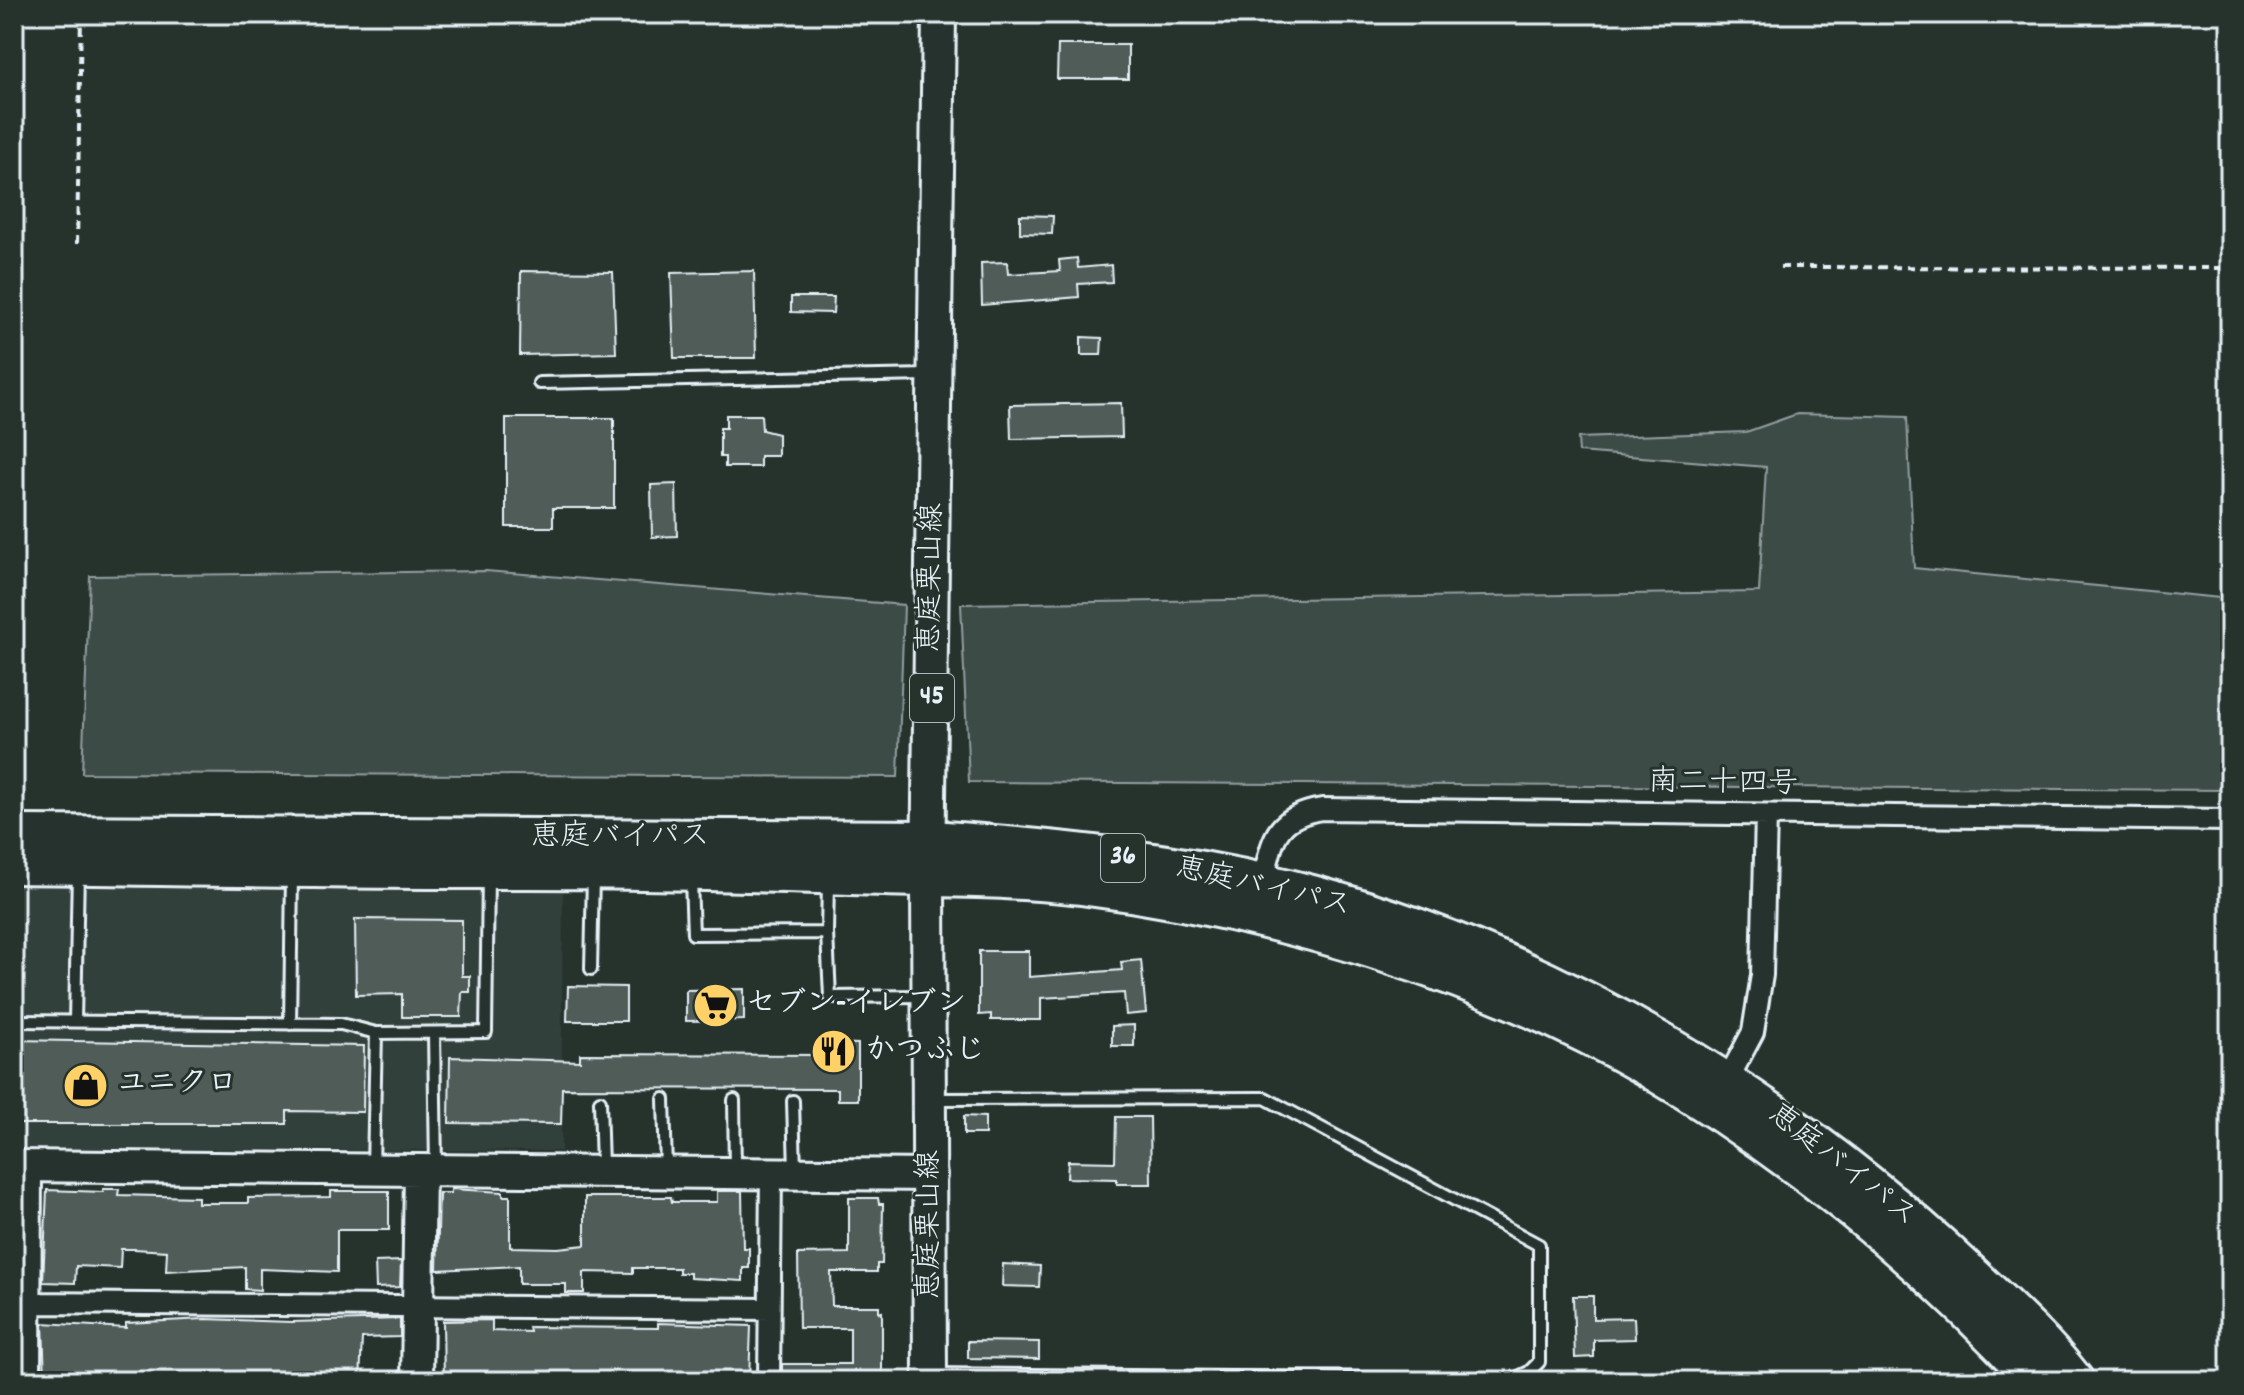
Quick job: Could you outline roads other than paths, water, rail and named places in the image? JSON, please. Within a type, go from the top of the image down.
[{"type":"highway","name":"恵庭バイパス","points":[[14,835],[930,840],[1077,850],[1314,896],[1431,934],[1586,1002],[1727,1081],[1816,1142],[1901,1208],[2050,1350],[2074,1381]]},
{"type":"highway","name":"恵庭バイパス","points":[[14,864],[691,870],[1076,884],[1171,900],[1315,931],[1489,990],[1644,1065],[1715,1109],[1879,1230],[1953,1296],[2036,1381]]},
{"type":"main road","name":"恵庭栗山線","points":[[930,1378],[928,877],[939,14]]},
{"type":"street","name":"南二十四号","points":[[1262,884],[1277,829],[1291,818],[1322,809],[2230,820]]},
{"type":"street","points":[[1727,1081],[1753,1032],[1762,975],[1766,815]]},
{"type":"street","points":[[30,1381],[30,1303],[22,1166],[931,1175]]},
{"type":"street","points":[[417,1381],[428,1170]]},
{"type":"street","points":[[769,1381],[769,1309],[783,1173]]},
{"type":"street","points":[[30,1303],[769,1309]]},
{"type":"lane","points":[[539,383],[936,375]]},
{"type":"lane","points":[[75,1021],[78,864]]},
{"type":"lane","points":[[290,1024],[292,867]]},
{"type":"lane","points":[[14,1021],[341,1024],[376,1033],[486,1032],[488,869]]},
{"type":"lane","points":[[591,969],[593,869]]},
{"type":"lane","points":[[691,870],[693,934],[827,933]]},
{"type":"lane","points":[[828,874],[830,997],[929,996]]},
{"type":"lane","points":[[373,1170],[376,1033]]},
{"type":"lane","points":[[428,1170],[434,1033]]},
{"type":"lane","points":[[930,1378],[1512,1380],[1529,1372],[1539,1362],[1539,1245],[1265,1098],[931,1099]]},
{"type":"lane","points":[[664,1099],[666,1172]]},
{"type":"lane","points":[[734,1100],[735,1173]]},
{"type":"lane","points":[[600,1101],[602,1172]]},
{"type":"lane","points":[[783,1173],[793,1101]]},
{"type":"place","name":"セブン-イレブン","points":[[715,1005]]},
{"type":"place","name":"かつふじ","points":[[834,1052]]},
{"type":"place","name":"ユニクロ","points":[[86,1085]]}]
